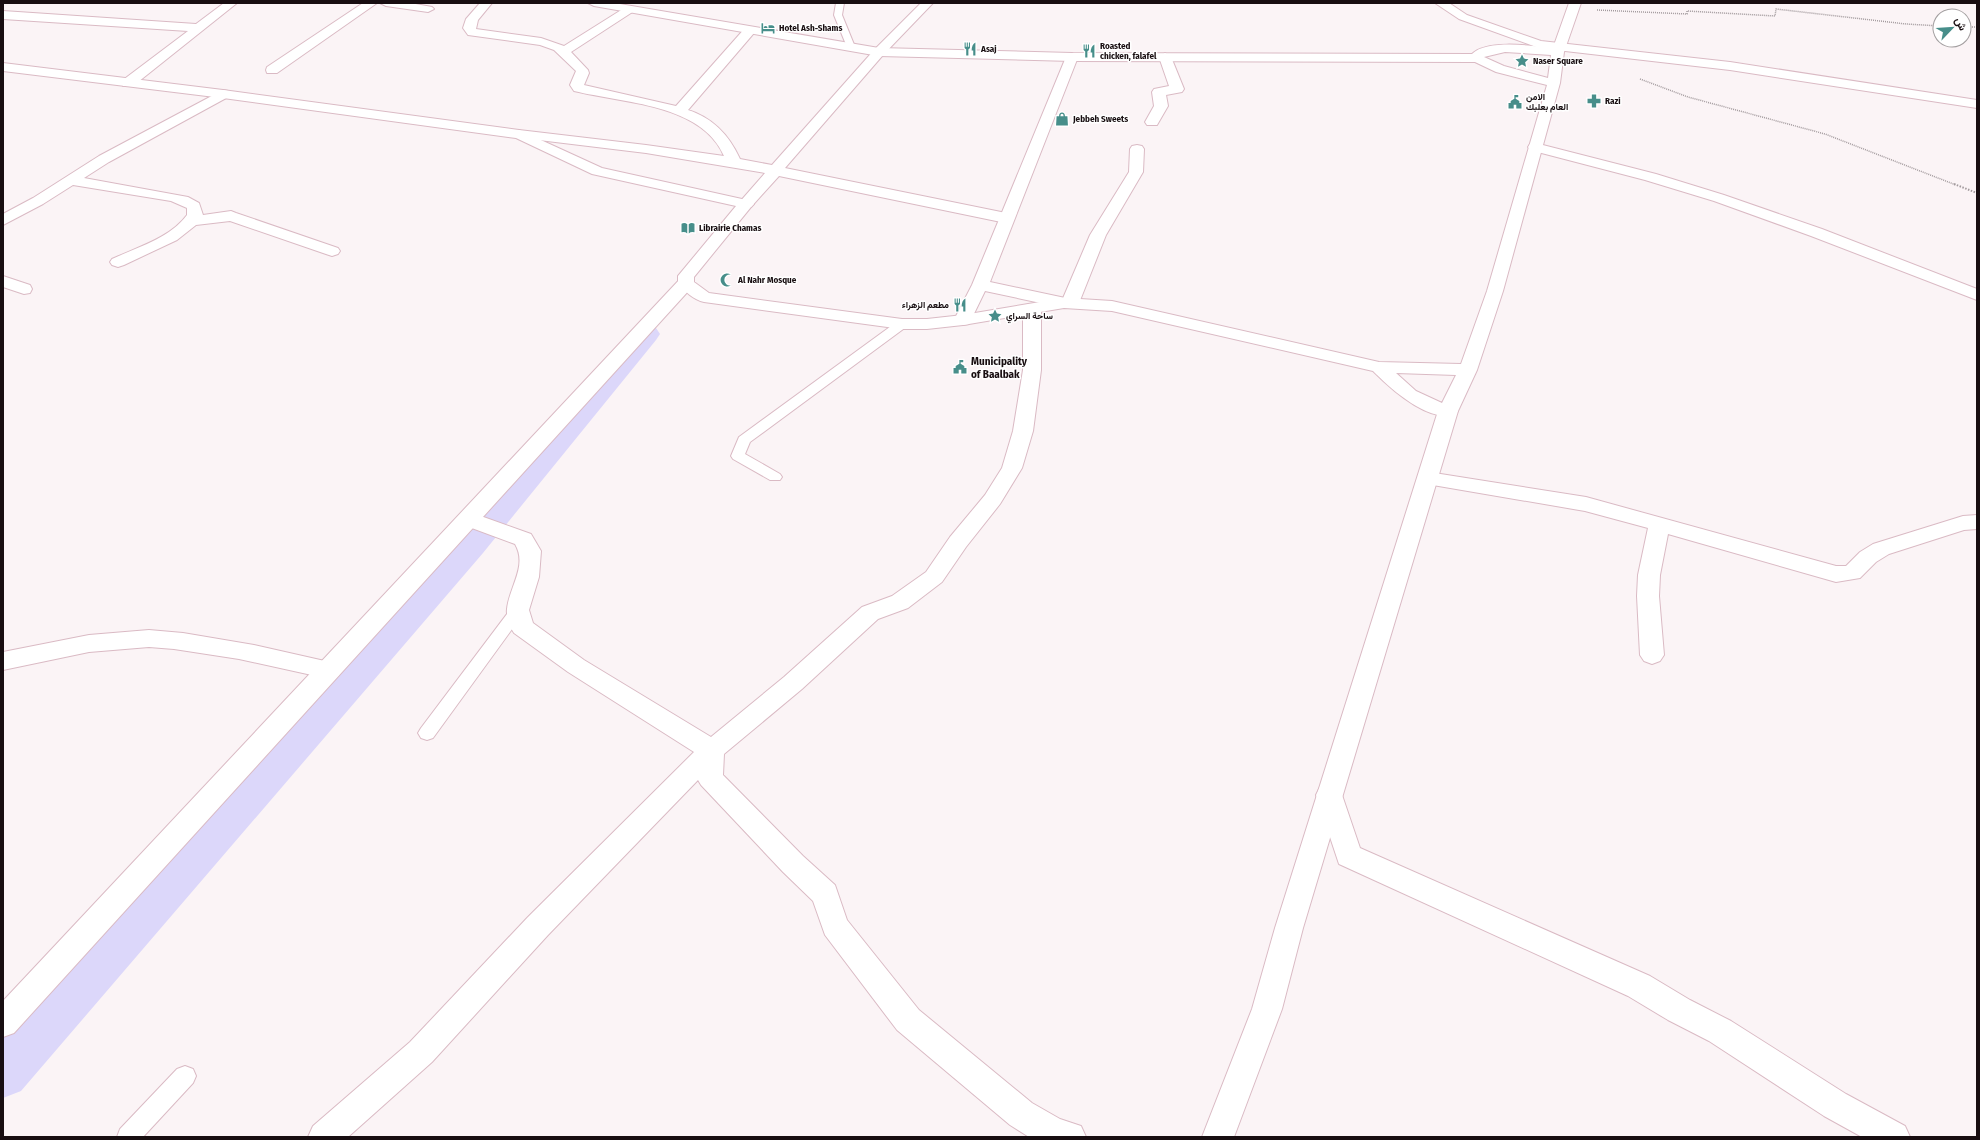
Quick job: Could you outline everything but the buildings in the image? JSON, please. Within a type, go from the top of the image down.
[{"type":"street","points":[[128,83],[231,3]]},
{"type":"street","points":[[272,70],[371,3]]},
{"type":"street","points":[[386,3],[428,9]]},
{"type":"street","points":[[486,3],[472,19],[469,28],[472,32],[541,42],[558,47],[564,51],[583,73],[576,85],[579,88],[680,110],[713,128],[722,137],[734,162]]},
{"type":"street","points":[[594,3],[879,52],[1072,57],[1477,58],[1500,69],[1554,83]]},
{"type":"street","points":[[3,1023],[330,670],[476,522],[686,283],[686,276],[696,262],[719,238],[746,204],[879,52],[928,3]]},
{"type":"street","points":[[1441,3],[1463,17],[1513,36],[1559,50]]},
{"type":"street","points":[[1218,1137],[1267,1009],[1288,928],[1448,411],[1468,370],[1495,292],[1554,83],[1559,50],[1574,6]]},
{"type":"street","points":[[564,51],[630,9]]},
{"type":"street","points":[[3,15],[199,28]]},
{"type":"street","points":[[680,110],[750,30]]},
{"type":"street","points":[[1477,58],[1482,52],[1490,50],[1517,48],[1559,50],[1730,66],[1868,86],[1977,104]]},
{"type":"street","points":[[963,320],[980,285],[1072,57]]},
{"type":"street","points":[[1152,122],[1161,106],[1159,92],[1177,89],[1166,57]]},
{"type":"street","points":[[3,68],[223,94],[519,134],[646,149],[734,162],[1006,218]]},
{"type":"street","points":[[3,220],[104,159],[223,94]]},
{"type":"street","points":[[519,134],[597,171],[746,204]]},
{"type":"street","points":[[1535,147],[1644,175],[1784,220],[1977,295]]},
{"type":"street","points":[[1067,303],[1098,235],[1136,172],[1137,149]]},
{"type":"street","points":[[70,180],[183,200],[194,206],[196,210],[192,221]]},
{"type":"street","points":[[118,262],[177,233],[192,221],[231,216],[332,251]]},
{"type":"street","points":[[3,281],[24,289]]},
{"type":"street","points":[[686,283],[704,297],[795,308],[902,324],[927,324],[963,320],[1067,303]]},
{"type":"street","points":[[980,285],[1067,303],[1112,306],[1378,367],[1468,370]]},
{"type":"street","points":[[324,1137],[421,1052],[538,926],[712,750],[793,683],[870,613],[900,602],[934,578],[958,542],[993,499],[1012,468],[1023,431],[1032,370],[1032,309]]},
{"type":"street","points":[[1378,367],[1404,393],[1419,401],[1448,411]]},
{"type":"street","points":[[1428,478],[1586,504],[1820,570],[1847,574],[1855,571],[1868,557],[1881,549],[1962,523],[1977,522]]},
{"type":"street","points":[[476,522],[523,539],[530,552],[528,577],[518,610],[522,627],[576,666],[712,750]]},
{"type":"street","points":[[1652,655],[1648,596],[1649,575],[1659,525]]},
{"type":"street","points":[[3,661],[34,653],[91,642],[143,639],[185,642],[261,654],[330,670]]},
{"type":"street","points":[[712,750],[710,778],[793,864],[825,894],[835,926],[908,1020],[1021,1114],[1061,1136]]},
{"type":"street","points":[[1329,795],[1349,856],[1639,986],[1679,1010],[1720,1031],[1836,1105],[1894,1137]]},
{"type":"lane","points":[[840,3],[838,15],[851,47]]},
{"type":"lane","points":[[775,477],[738,456],[744,440],[902,324]]},
{"type":"lane","points":[[427,733],[518,610]]},
{"type":"lane","points":[[128,1137],[185,1076]]},
{"type":"path","points":[[1574,6],[1627,12],[1687,14],[1686,12],[1775,16],[1776,9],[1906,24],[1932,26]]},
{"type":"path","points":[[1638,78],[1688,97],[1825,134],[1977,193]]},
{"type":"waterway","points":[[3,1074],[471,545],[646,334]]},
{"type":"place","name":"Hotel Ash-Shams","points":[[768,28]]},
{"type":"place","name":"Asaj","points":[[970,49]]},
{"type":"place","name":"Roasted chicken, falafel","points":[[1089,51]]},
{"type":"place","name":"Naser Square","points":[[1522,61]]},
{"type":"place","name":"Razi","points":[[1594,101]]},
{"type":"place","name":"الامن العام بعلبك","points":[[1515,102]]},
{"type":"place","name":"Jebbeh Sweets","points":[[1062,119]]},
{"type":"place","name":"Librairie Chamas","points":[[688,228]]},
{"type":"place","name":"Al Nahr Mosque","points":[[727,280]]},
{"type":"place","name":"مطعم الزهراء","points":[[960,305]]},
{"type":"place","name":"ساحة السراي","points":[[995,316]]},
{"type":"place","name":"Municipality of Baalbak","points":[[960,367]]}]
